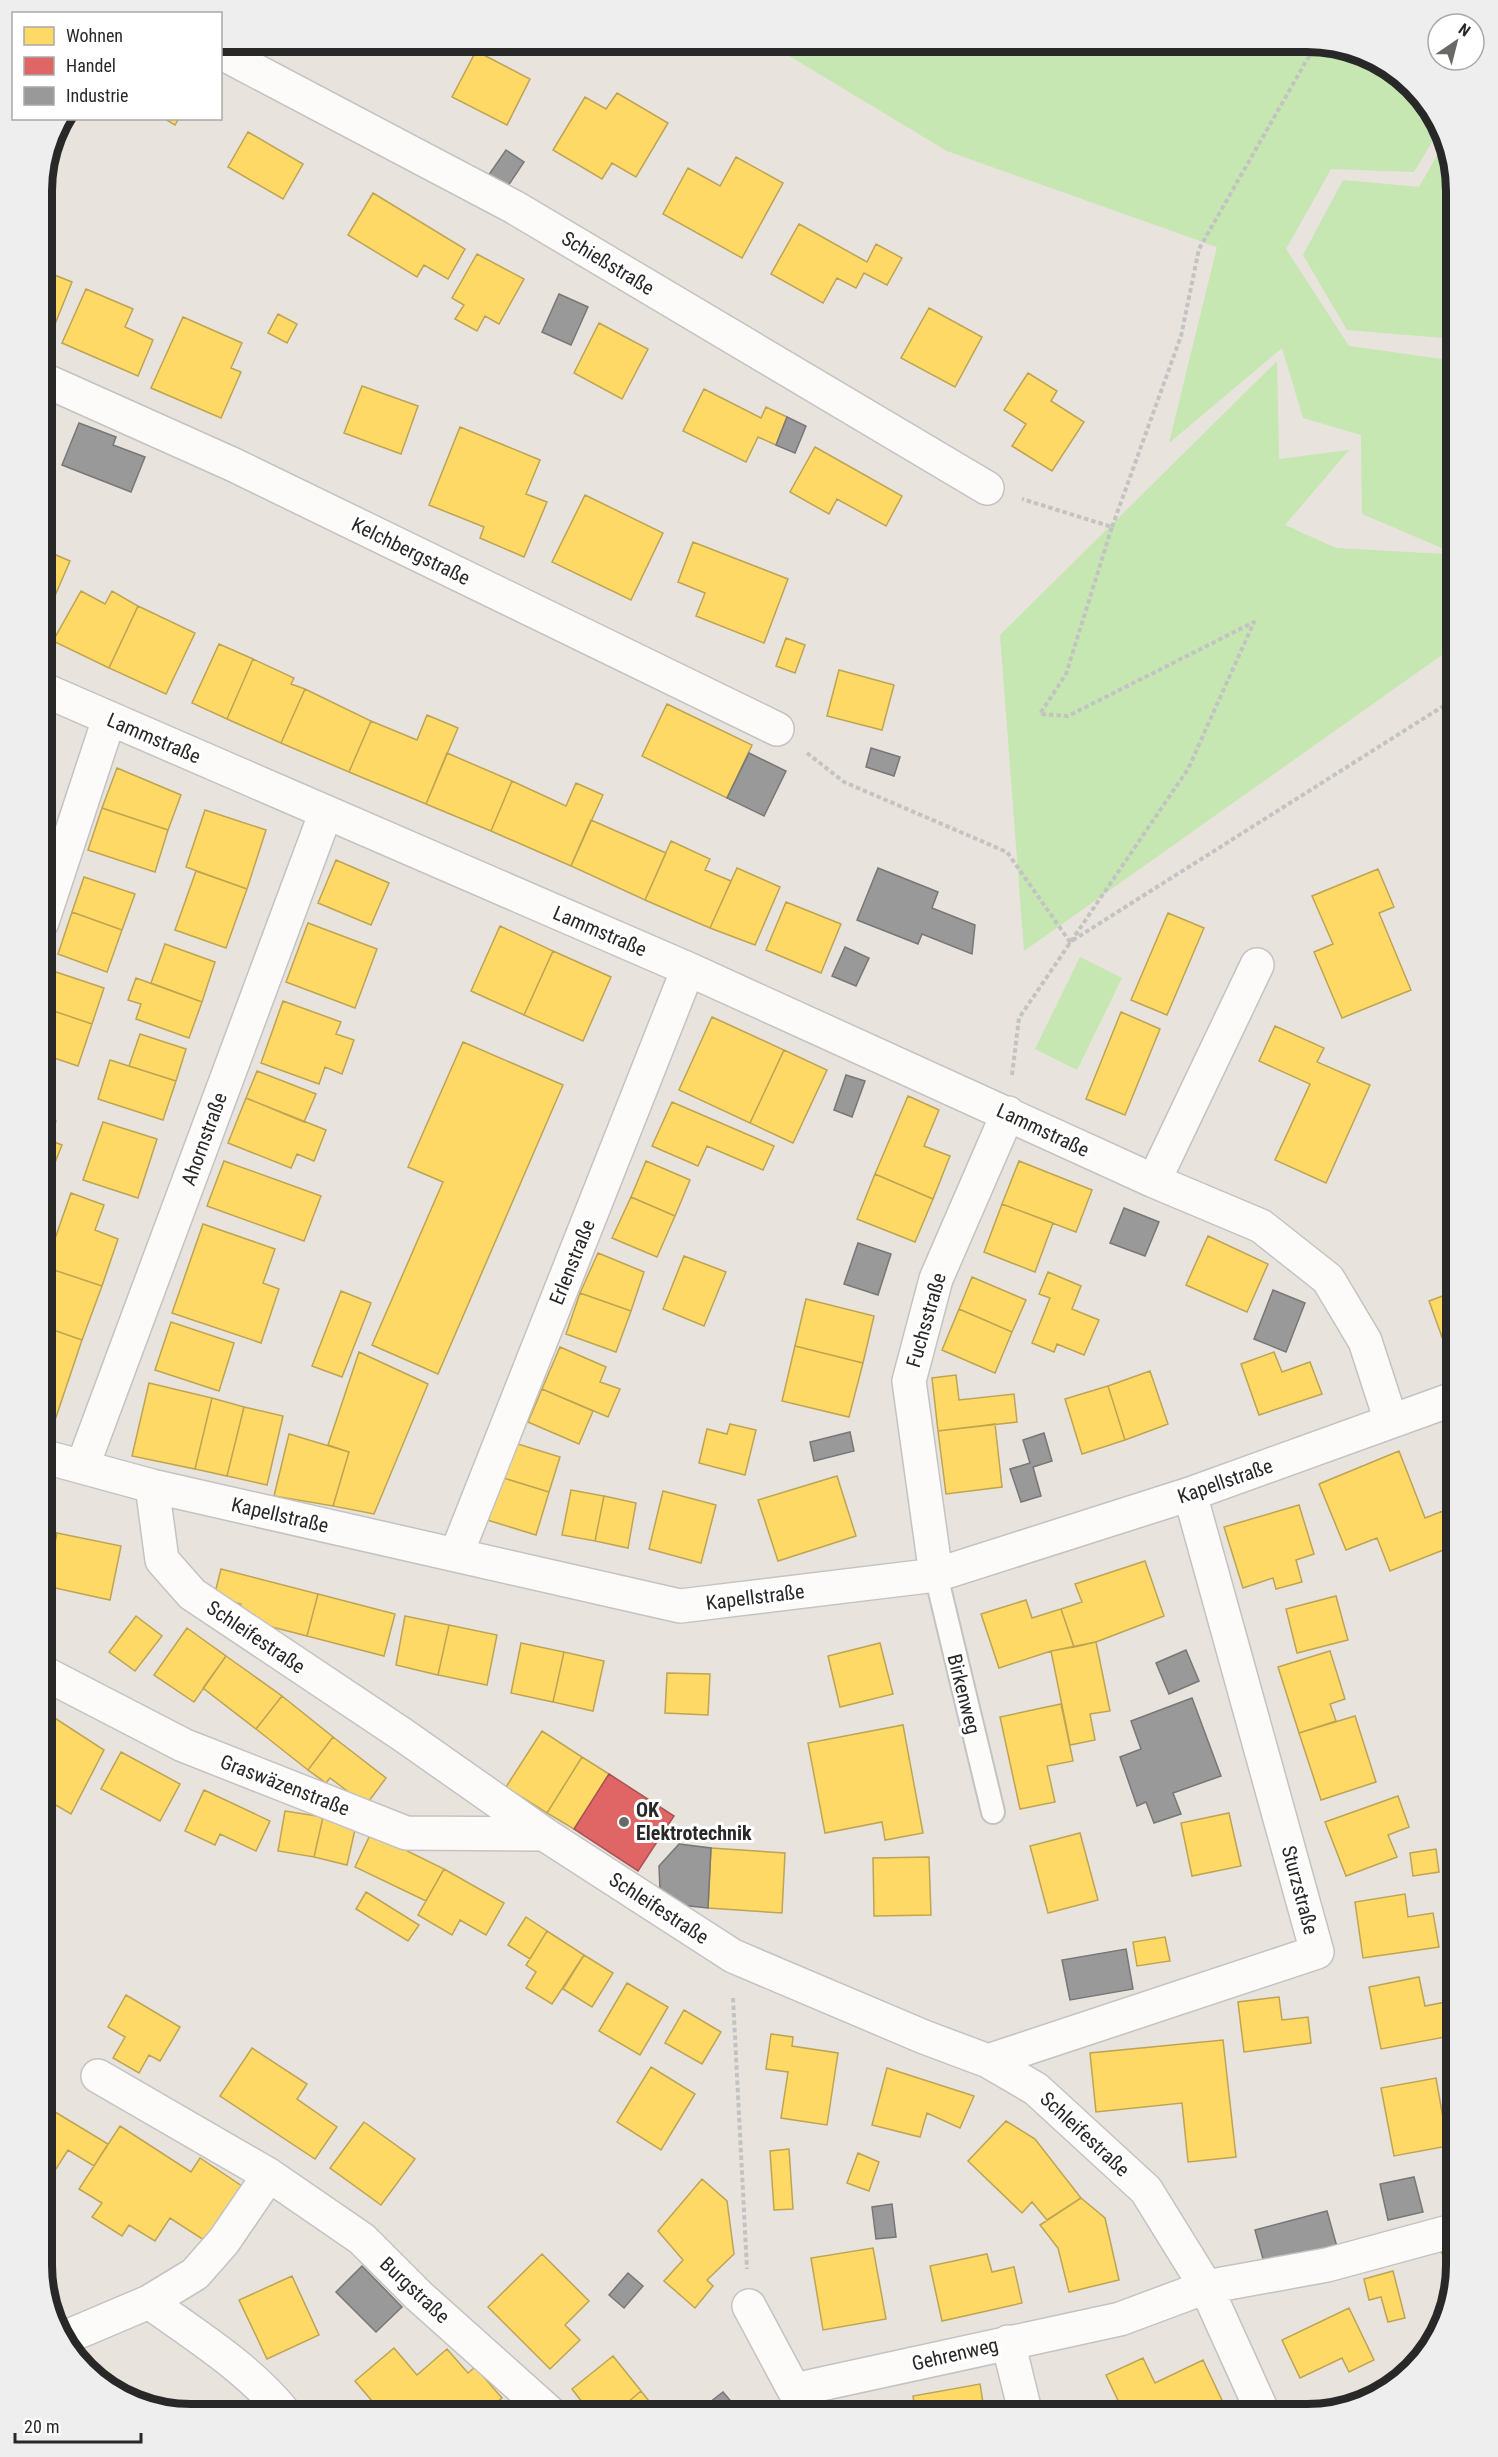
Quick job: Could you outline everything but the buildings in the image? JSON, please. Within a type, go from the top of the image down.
[{"type":"street","name":"Schießstraße","points":[[222,53],[514,207],[987,488]]},
{"type":"street","name":"Kelchbergstraße","points":[[53,384],[244,470],[777,729]]},
{"type":"street","name":"Lammstraße","points":[[53,694],[688,969],[1008,1113],[1154,1182],[1261,1226],[1328,1279],[1365,1341],[1391,1421]]},
{"type":"street","points":[[53,890],[109,719]]},
{"type":"street","name":"Ahornstraße","points":[[83,1465],[326,812]]},
{"type":"street","points":[[1154,1182],[1257,965]]},
{"type":"street","name":"Erlenstraße","points":[[456,1555],[688,969]]},
{"type":"street","name":"Fuchsstraße","points":[[936,1575],[909,1381],[936,1279],[1008,1113]]},
{"type":"street","name":"Kapellstraße","points":[[52,1458],[152,1486],[680,1606],[936,1575],[1190,1494],[1446,1402]]},
{"type":"street","name":"Schleifestraße","points":[[152,1486],[162,1560],[192,1594],[403,1735],[544,1834],[733,1956],[924,2037],[988,2061],[1036,2089],[1146,2190],[1206,2287],[1258,2404]]},
{"type":"street","name":"Sturzstraße","points":[[988,2061],[1317,1952],[1190,1494]]},
{"type":"street","name":"Graswäzenstraße","points":[[52,1677],[183,1745],[406,1833],[544,1834]]},
{"type":"street","name":"Burgstraße","points":[[98,2076],[269,2175],[362,2239],[420,2296],[540,2404]]},
{"type":"street","points":[[71,2335],[149,2302],[195,2274],[224,2241],[269,2175]]},
{"type":"street","points":[[1206,2287],[1327,2265],[1446,2233]]},
{"type":"street","name":"Gehrenweg","points":[[748,2306],[794,2390],[1120,2319],[1206,2287]]},
{"type":"street","points":[[149,2302],[232,2363],[278,2404]]},
{"type":"street","points":[[1008,2342],[1023,2404]]},
{"type":"lane","name":"Birkenweg","points":[[936,1575],[993,1812]]},
{"type":"path","points":[[1008,1113],[1019,1018],[1188,769],[1254,622],[1068,716],[1040,714],[1066,674],[1112,527],[1181,336],[1199,249],[1311,53]]},
{"type":"path","points":[[987,488],[1112,527]]},
{"type":"path","points":[[1070,942],[1446,704]]},
{"type":"path","points":[[777,729],[844,782],[1007,852],[1070,942]]},
{"type":"path","points":[[733,1956],[732,1992],[748,2306]]},
{"type":"green space","points":[[784,53],[1315,53],[1351,60],[1384,76],[1398,87],[1422,114],[1434,138],[1414,172],[1331,169],[1286,249],[1349,346],[1446,360],[1446,550],[1362,514],[1361,435],[1303,418],[1282,348],[1169,443],[1217,247],[947,151]]},
{"type":"green space","points":[[1439,151],[1446,192],[1446,338],[1347,330],[1303,255],[1343,180],[1419,187]]},
{"type":"green space","points":[[1277,361],[1279,459],[1349,450],[1285,525],[1336,548],[1446,555],[1446,652],[1024,951],[1000,635]]},
{"type":"green space","points":[[1080,957],[1122,978],[1077,1070],[1035,1049]]},
{"type":"place","name":"OK Elektrotechnik","points":[[624,1822]]}]
